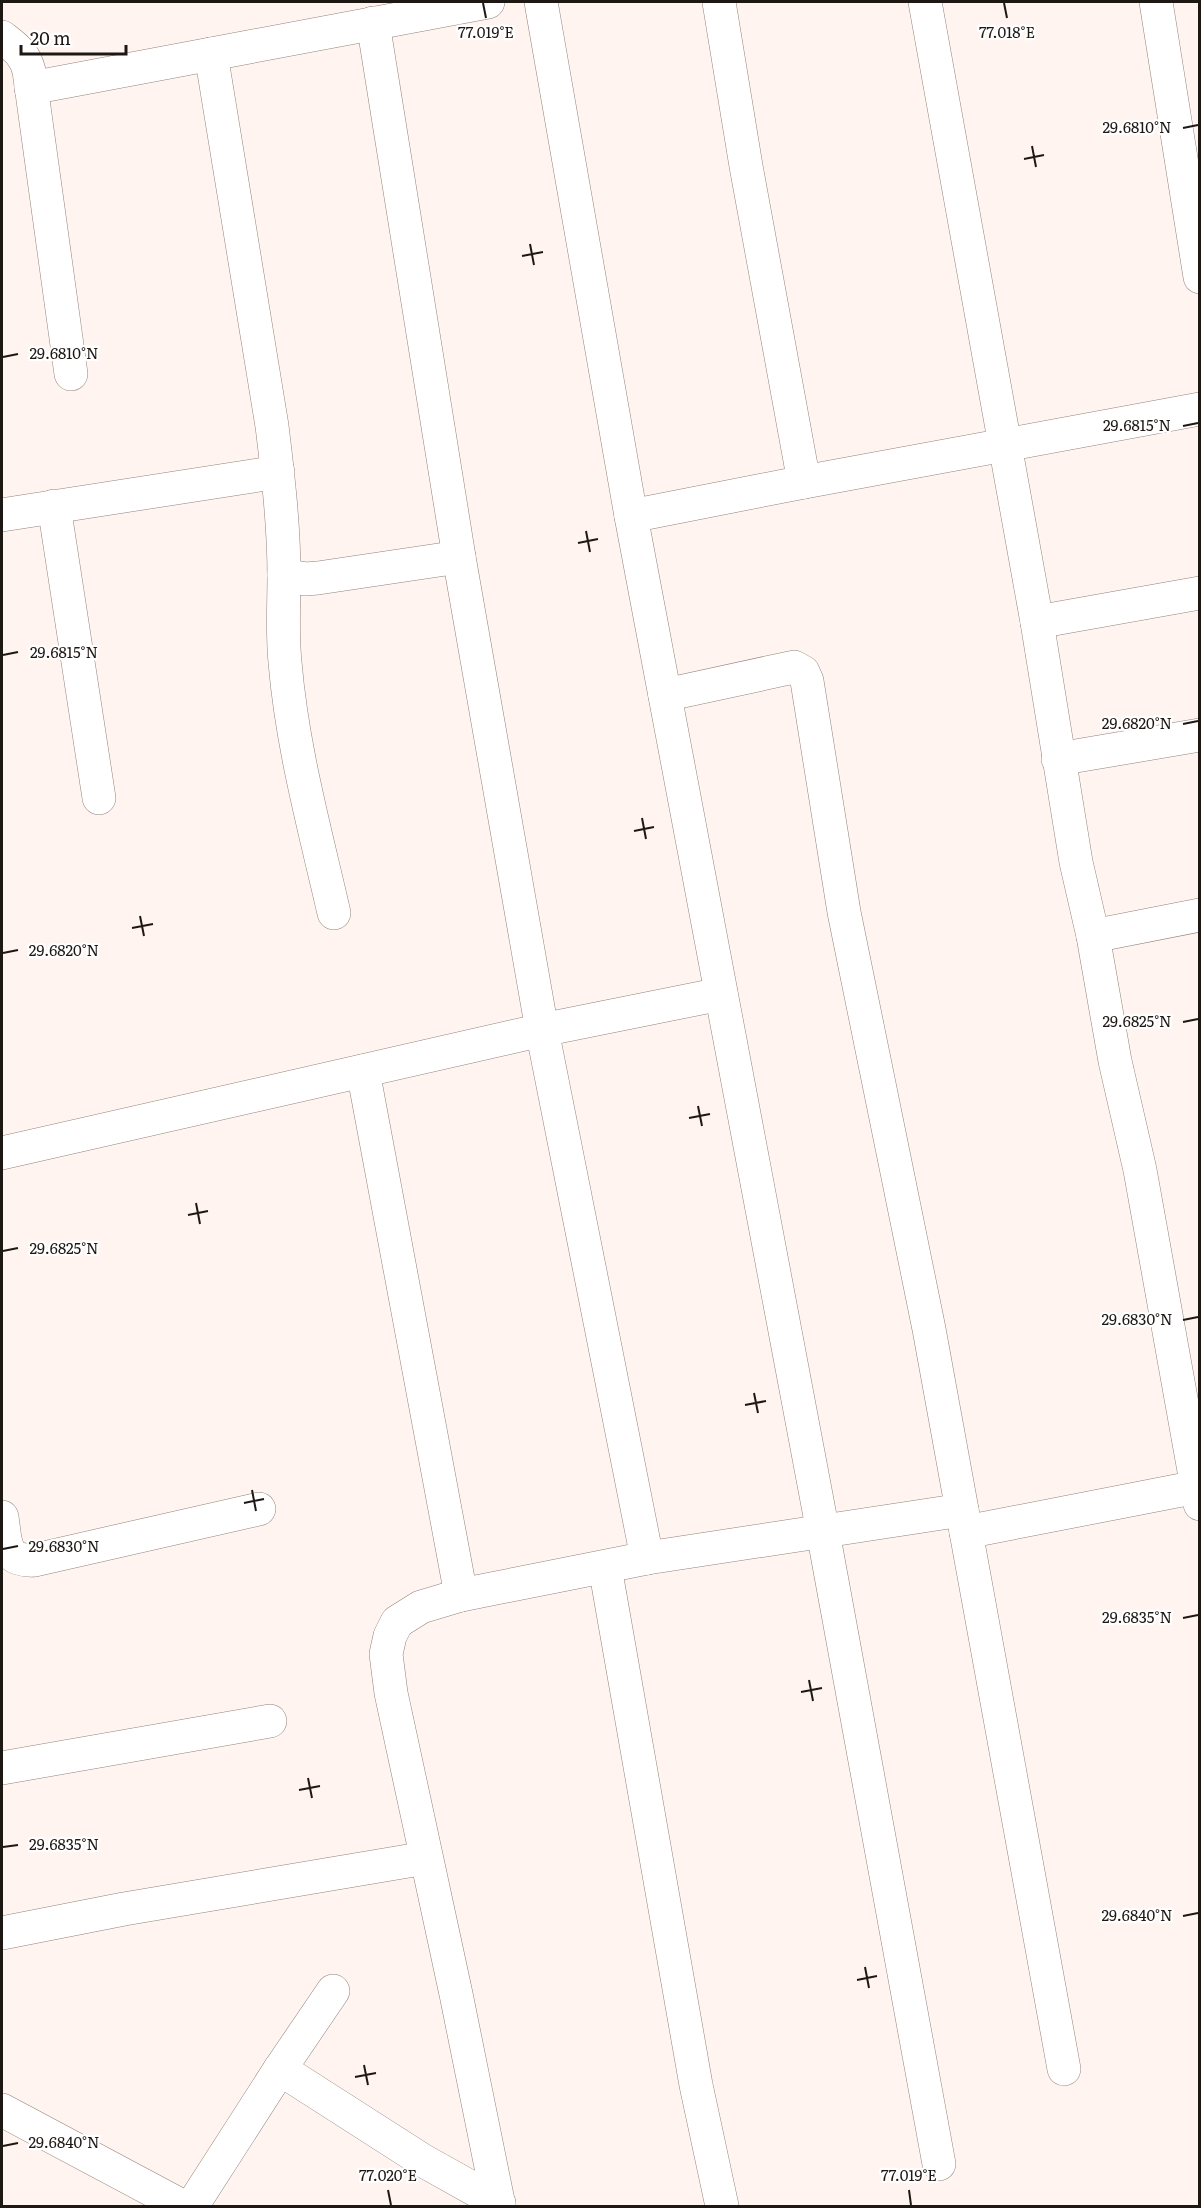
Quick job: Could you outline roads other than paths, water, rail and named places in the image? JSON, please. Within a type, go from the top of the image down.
[{"type":"street","points":[[31,88],[479,2]]},
{"type":"street","points":[[541,2],[631,516],[823,1532],[939,2164]]},
{"type":"street","points":[[719,2],[738,121],[804,482]]},
{"type":"street","points":[[499,2205],[391,1693],[386,1654],[390,1636],[397,1622],[421,1607],[461,1595],[647,1558],[823,1532],[964,1521],[1198,1495],[1140,1170],[1115,1061],[1093,936],[1076,862],[1037,622],[1003,444],[927,2]]},
{"type":"street","points":[[1156,2],[1200,278]]},
{"type":"street","points":[[373,23],[459,557],[543,1030],[647,1558]]},
{"type":"street","points":[[2,37],[20,51],[26,59],[71,374]]},
{"type":"street","points":[[211,54],[273,426],[284,575],[284,643],[291,712],[334,913]]},
{"type":"street","points":[[631,516],[1003,444],[1200,409]]},
{"type":"street","points":[[2,515],[278,472]]},
{"type":"street","points":[[54,506],[99,798]]},
{"type":"street","points":[[284,575],[305,579],[318,578],[459,557]]},
{"type":"street","points":[[1037,622],[1200,593]]},
{"type":"street","points":[[665,694],[794,666],[803,672],[807,681],[848,935],[906,1212],[1065,2068]]},
{"type":"street","points":[[1058,759],[1200,735]]},
{"type":"street","points":[[1093,936],[1200,915]]},
{"type":"street","points":[[2,1153],[543,1030],[721,994]]},
{"type":"street","points":[[363,1071],[461,1595]]},
{"type":"street","points":[[2,1517],[7,1559],[23,1561],[259,1509]]},
{"type":"street","points":[[605,1567],[696,2085],[722,2206]]},
{"type":"street","points":[[2,1768],[270,1721]]},
{"type":"street","points":[[2,1933],[124,1909],[426,1858]]},
{"type":"street","points":[[192,2206],[333,1991]]},
{"type":"street","points":[[280,2069],[422,2160],[499,2205]]},
{"type":"street","points":[[2,2110],[182,2206]]}]
